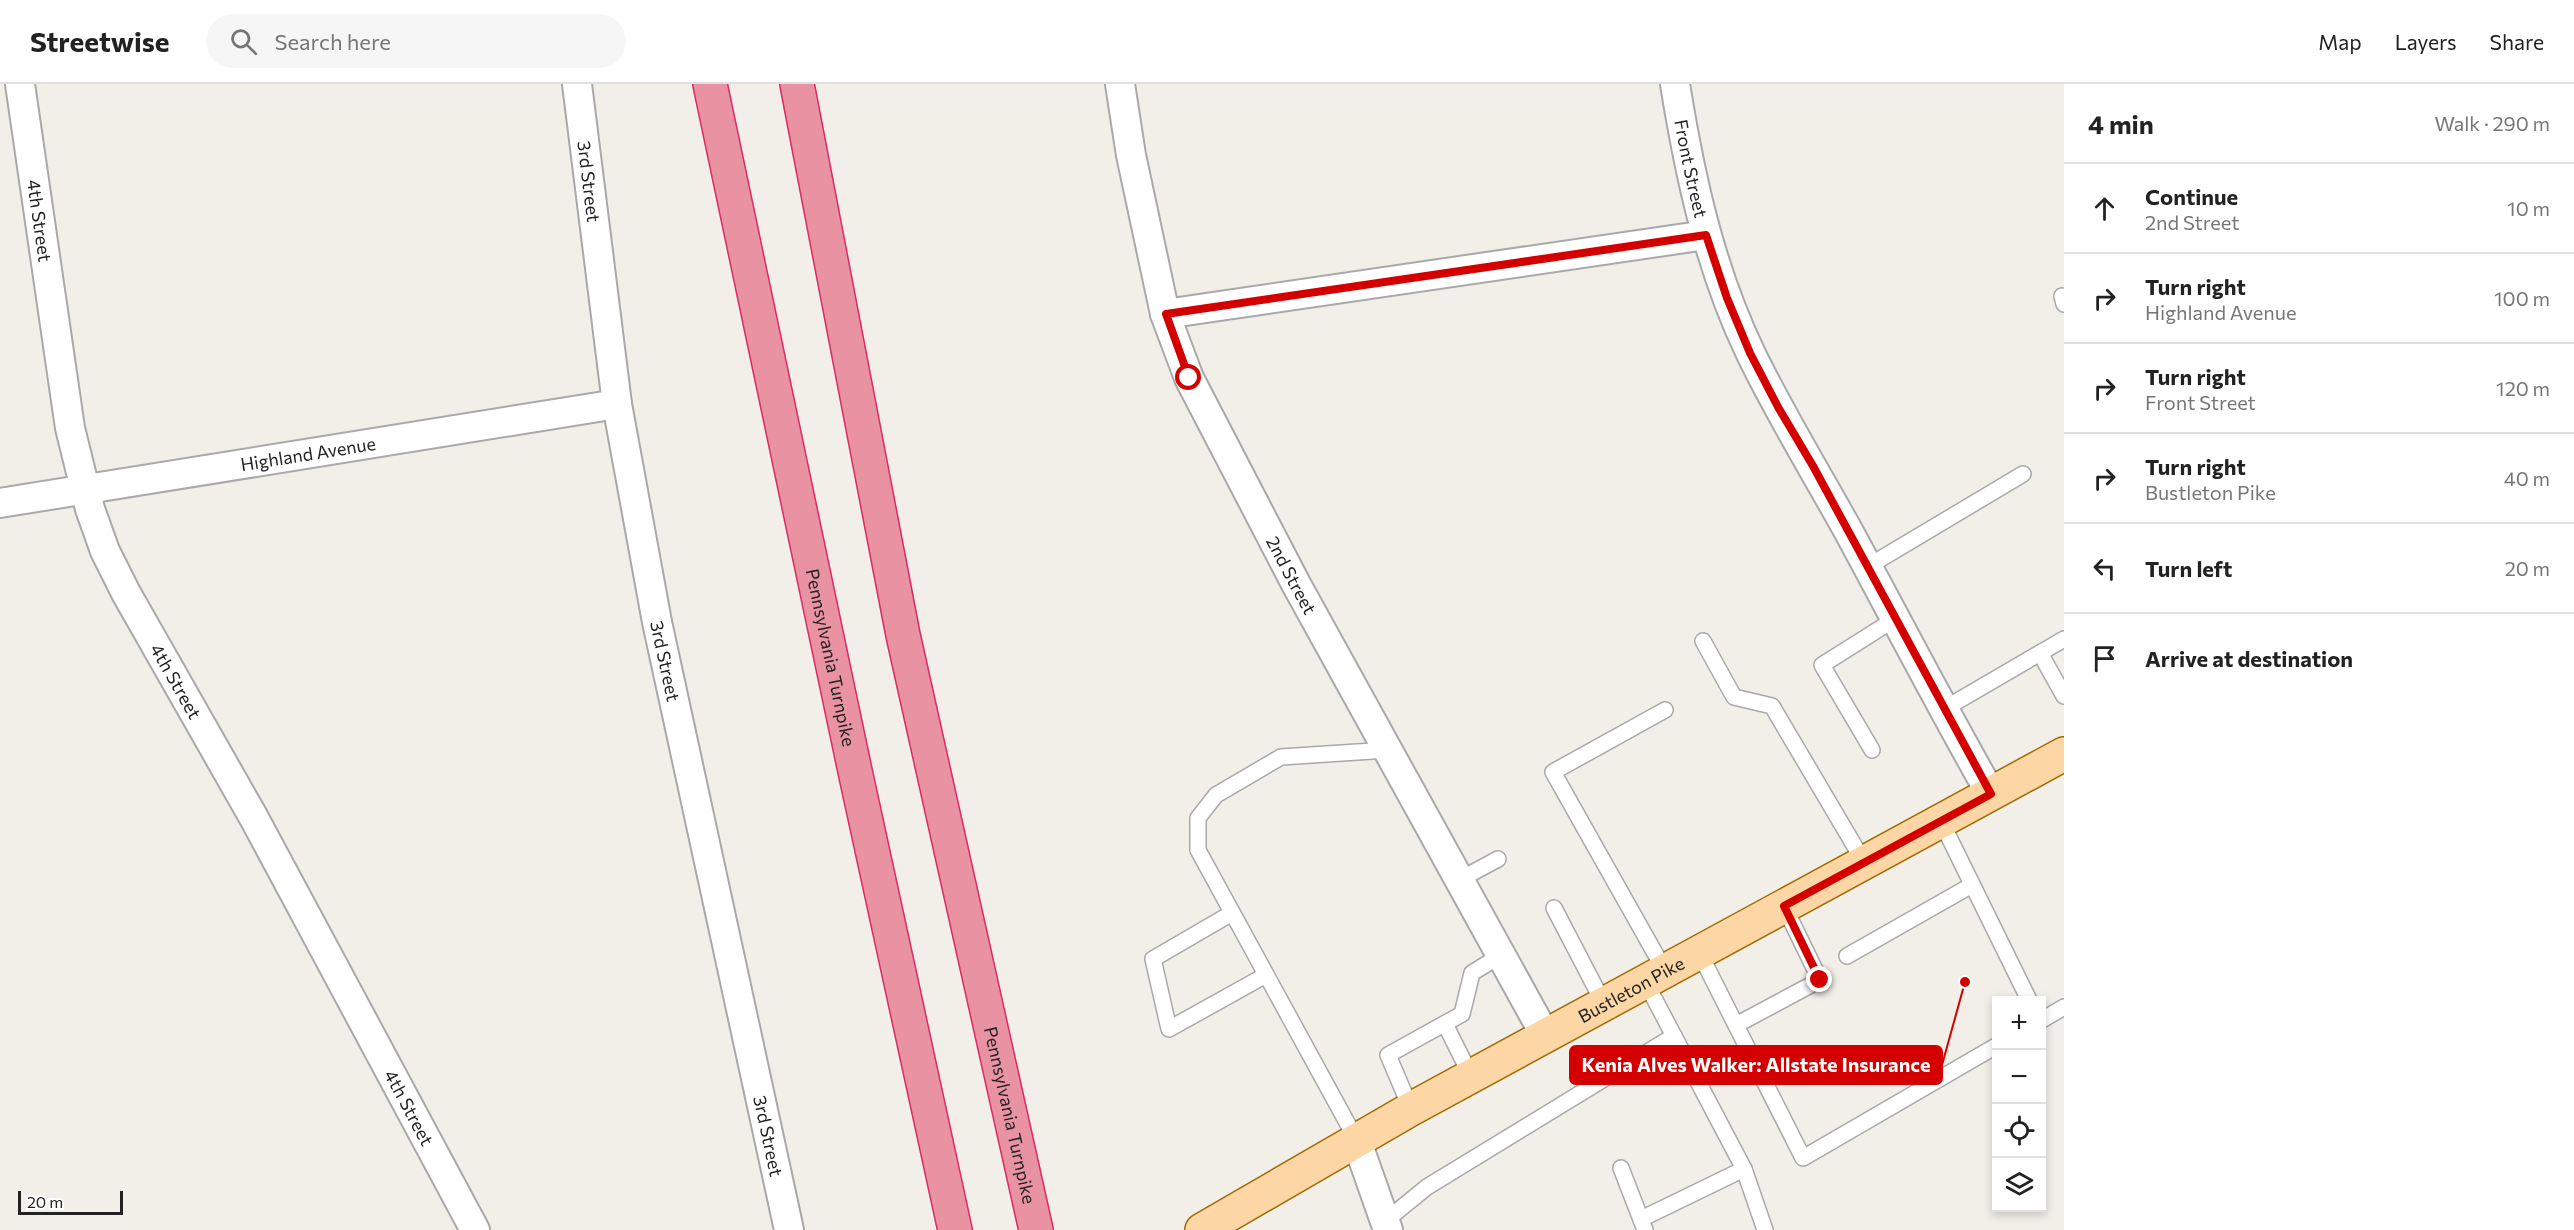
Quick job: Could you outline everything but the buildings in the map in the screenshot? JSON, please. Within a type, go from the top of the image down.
[{"type":"highway","name":"Pennsylvania Turnpike","points":[[710,84],[855,771],[955,1230]]},
{"type":"highway","name":"Pennsylvania Turnpike","points":[[797,84],[903,635],[1036,1230]]},
{"type":"main road","name":"Bustleton Pike","points":[[1202,1230],[1356,1139],[2064,754]]},
{"type":"street","name":"4th Street","points":[[20,84],[70,428],[84,488],[105,551],[126,593],[254,818],[475,1230]]},
{"type":"street","name":"3rd Street","points":[[577,84],[617,404],[657,622],[789,1230]]},
{"type":"street","name":"2nd Street","points":[[1120,84],[1131,156],[1166,314],[1189,378],[1296,584],[1545,1035]]},
{"type":"street","name":"Front Street","points":[[1675,84],[1693,184],[1706,235],[1727,298],[1750,353],[1991,794]]},
{"type":"street","points":[[1166,314],[1706,235]]},
{"type":"street","name":"Highland Avenue","points":[[0,503],[617,404]]},
{"type":"street","points":[[1356,1139],[1386,1226]]},
{"type":"lane","points":[[1867,567],[2024,474]]},
{"type":"lane","points":[[1872,750],[1822,665],[1895,619]]},
{"type":"lane","points":[[1944,709],[2064,639]]},
{"type":"lane","points":[[1703,641],[1734,697],[1772,706],[1864,862]]},
{"type":"lane","points":[[2040,653],[2064,696]]},
{"type":"lane","points":[[1665,710],[1553,772],[1655,976],[1674,1036],[1744,1169],[1765,1230]]},
{"type":"lane","points":[[1356,1139],[1198,850],[1198,818],[1216,795],[1281,756],[1388,750]]},
{"type":"lane","points":[[1941,821],[2027,996]]},
{"type":"lane","points":[[1459,880],[1498,859]]},
{"type":"lane","points":[[1847,956],[1972,885]]},
{"type":"lane","points":[[1736,1025],[1820,980],[1784,906]]},
{"type":"lane","points":[[1554,908],[1604,1004]]},
{"type":"lane","points":[[1232,913],[1153,959],[1169,1029],[1266,975]]},
{"type":"lane","points":[[1699,952],[1803,1158],[1992,1048]]},
{"type":"lane","points":[[1411,1109],[1388,1055],[1462,1014],[1472,973],[1501,955]]},
{"type":"lane","points":[[2046,1018],[2064,1007]]},
{"type":"lane","points":[[1444,1024],[1471,1076]]},
{"type":"lane","points":[[1386,1226],[1427,1186],[1674,1036]]},
{"type":"lane","points":[[1621,1168],[1643,1225],[1744,1169]]},
{"type":"place","name":"Kenia Alves Walker: Allstate Insurance","points":[[1965,982]]},
{"type":"route","points":[[1189,378],[1166,314],[1706,235],[1727,298],[1750,353],[1991,794],[1784,906],[1820,980]]}]
